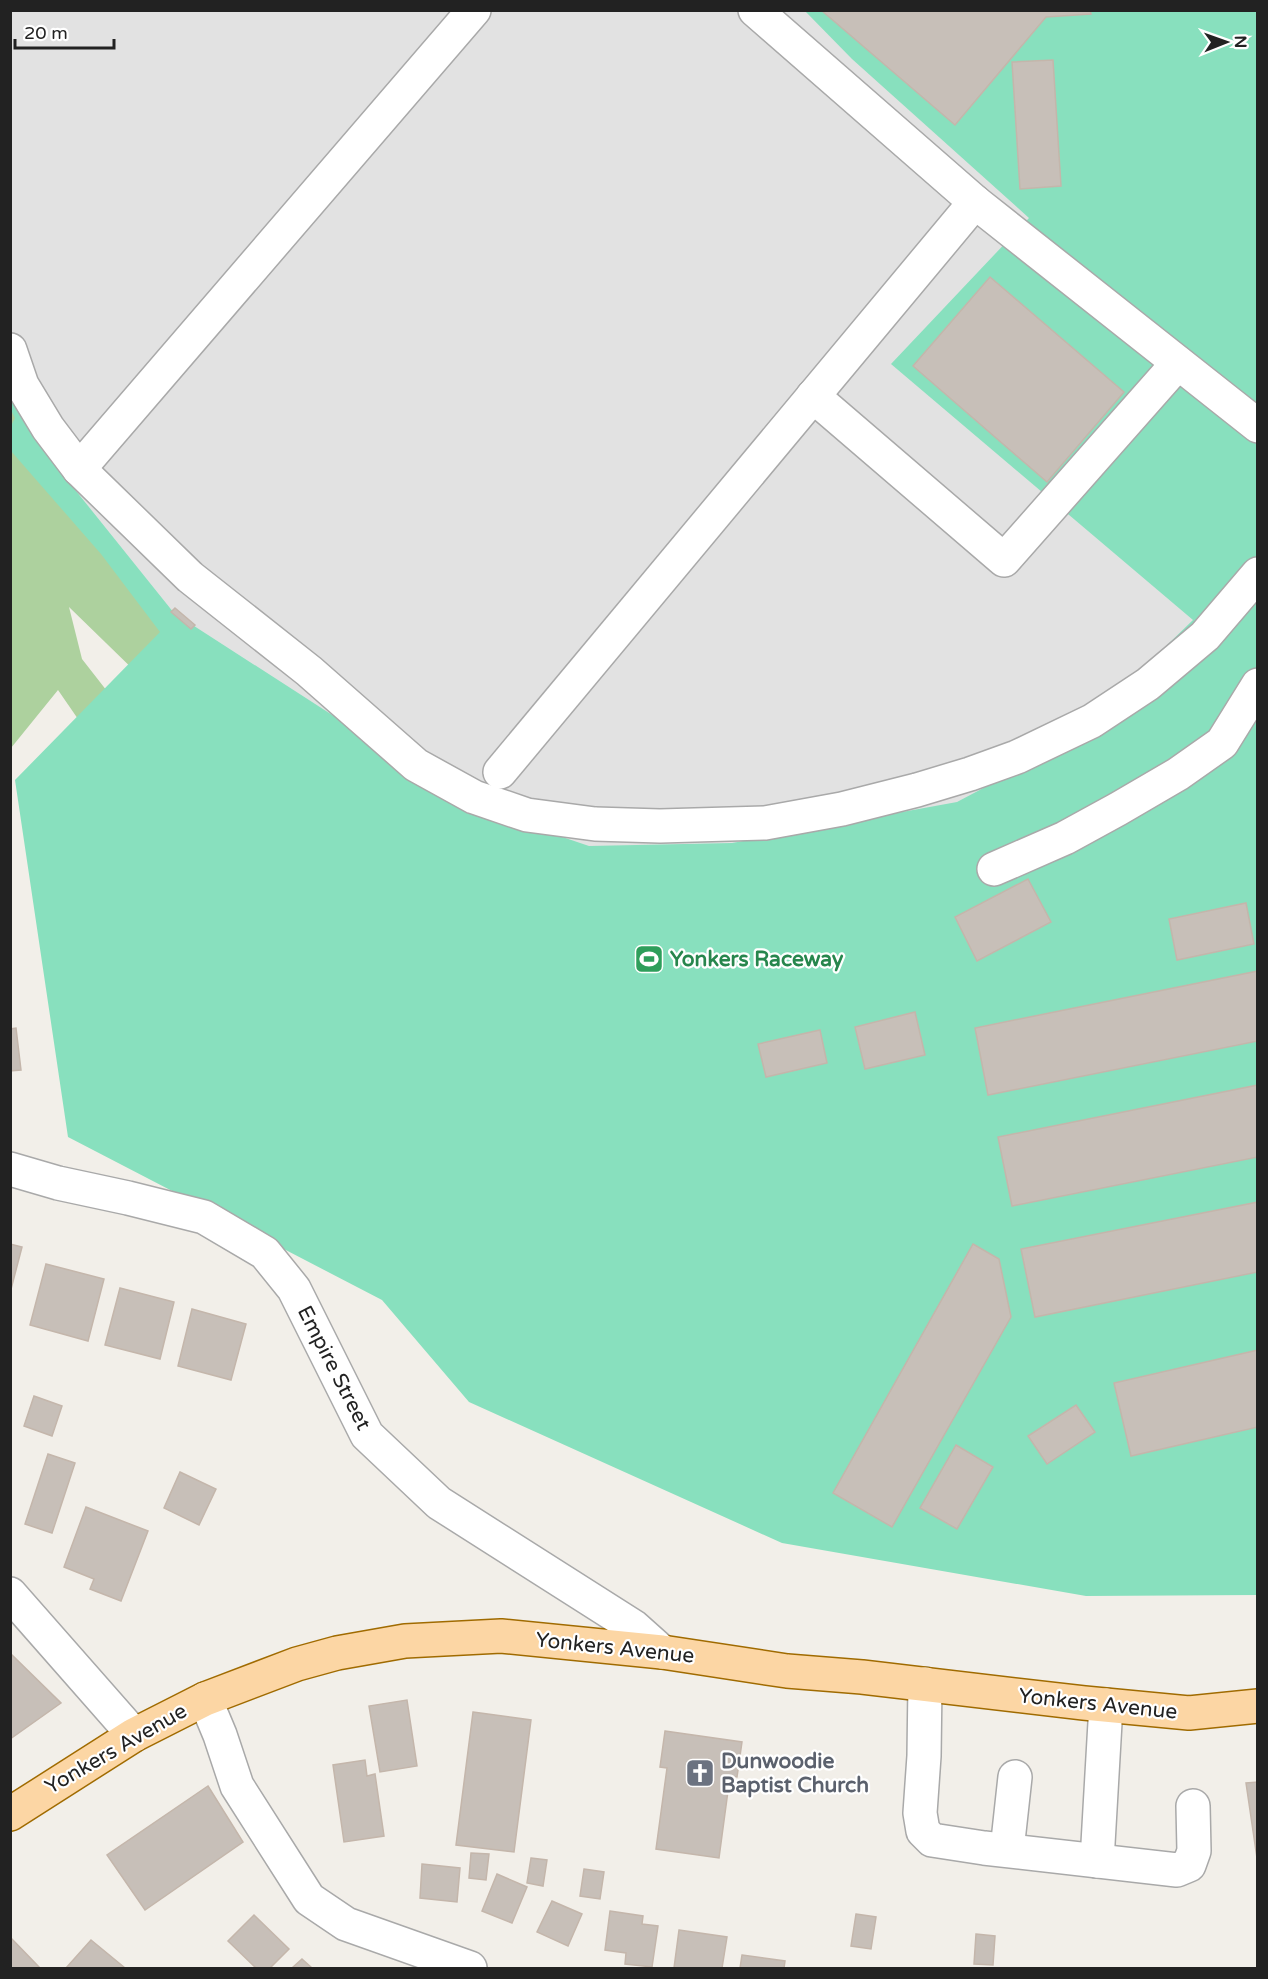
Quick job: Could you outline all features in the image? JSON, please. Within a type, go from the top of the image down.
[{"type":"main road","name":"Yonkers Avenue","points":[[10,1814],[134,1735],[205,1699],[297,1664],[337,1653],[405,1641],[501,1636],[662,1652],[788,1671],[1189,1713],[1257,1706]]},
{"type":"street","points":[[79,469],[474,10]]},
{"type":"street","points":[[755,10],[975,202],[1257,426]]},
{"type":"street","points":[[500,772],[975,202]]},
{"type":"street","points":[[10,350],[22,385],[48,428],[79,469],[189,577],[309,671],[416,765],[474,797],[527,815],[595,824],[660,826],[765,823],[842,809],[917,790],[1017,757],[1092,721],[1148,684],[1205,636],[1257,574]]},
{"type":"street","points":[[813,396],[1004,560],[1178,363]]},
{"type":"street","points":[[994,869],[1065,838],[1178,774],[1222,743],[1257,685]]},
{"type":"street","name":"Empire Street","points":[[10,1169],[58,1183],[204,1217],[265,1253],[294,1289],[368,1436],[439,1503],[634,1627],[662,1652]]},
{"type":"street","points":[[10,1594],[134,1735]]},
{"type":"street","points":[[925,1684],[920,1813],[923,1831],[932,1840],[1177,1870],[1189,1865],[1194,1851],[1192,1806]]},
{"type":"street","points":[[205,1699],[237,1786],[309,1899],[346,1924],[470,1968]]},
{"type":"street","points":[[1097,1861],[1106,1705]]},
{"type":"street","points":[[1007,1850],[1015,1777]]},
{"type":"green space","name":"Yonkers Raceway","points":[[10,11],[1257,11],[1257,1595],[1086,1596],[782,1543],[469,1402],[382,1300],[68,1137],[15,780],[160,632],[101,554],[11,451],[11,426],[15,418],[10,408]]},
{"type":"green space","points":[[10,373],[174,613],[143,679],[69,607],[82,659],[121,709],[98,748],[58,690],[11,748]]},
{"type":"shaded area","points":[[10,11],[805,11],[852,59],[1029,218],[891,364],[1193,620],[1063,746],[957,802],[732,843],[589,846],[509,819],[405,762],[174,613],[44,451],[11,373]]},
{"type":"building","points":[[821,10],[1090,10],[1091,14],[1046,17],[955,125]]},
{"type":"building","points":[[1053,60],[1061,186],[1020,189],[1012,62]]},
{"type":"building","points":[[990,277],[1124,392],[1047,482],[913,366]]},
{"type":"building","points":[[175,608],[195,625],[191,629],[171,612]]},
{"type":"building","points":[[1028,879],[1051,922],[977,961],[955,917]]},
{"type":"building","points":[[1246,903],[1254,944],[1177,960],[1169,919]]},
{"type":"building","points":[[1258,971],[1258,1041],[988,1095],[975,1028]]},
{"type":"building","points":[[915,1012],[925,1055],[865,1069],[855,1027]]},
{"type":"building","points":[[16,1028],[21,1070],[10,1071],[10,1029]]},
{"type":"building","points":[[820,1030],[827,1063],[766,1077],[758,1044]]},
{"type":"building","points":[[1258,1085],[1258,1157],[1012,1206],[998,1137]]},
{"type":"building","points":[[1258,1202],[1258,1272],[1035,1317],[1021,1249]]},
{"type":"building","points":[[10,1244],[22,1247],[10,1293]]},
{"type":"building","points":[[973,1244],[999,1259],[1011,1317],[892,1527],[833,1493]]},
{"type":"building","points":[[46,1264],[104,1279],[88,1341],[30,1325]]},
{"type":"building","points":[[120,1288],[174,1302],[160,1359],[105,1345]]},
{"type":"building","points":[[192,1309],[246,1324],[231,1380],[178,1366]]},
{"type":"building","points":[[1258,1350],[1258,1427],[1131,1456],[1114,1383]]},
{"type":"building","points":[[34,1396],[62,1406],[52,1436],[24,1426]]},
{"type":"building","points":[[1076,1405],[1095,1432],[1047,1464],[1028,1436]]},
{"type":"building","points":[[956,1445],[993,1467],[957,1529],[920,1508]]},
{"type":"building","points":[[48,1454],[75,1463],[52,1533],[25,1524]]},
{"type":"building","points":[[180,1472],[216,1489],[199,1525],[164,1508]]},
{"type":"building","points":[[86,1507],[148,1531],[121,1601],[90,1589],[94,1579],[64,1567]]},
{"type":"building","points":[[10,1653],[61,1703],[10,1739]]},
{"type":"building","points":[[407,1700],[417,1766],[380,1772],[369,1706]]},
{"type":"building","points":[[473,1712],[531,1720],[514,1852],[456,1845]]},
{"type":"building","points":[[665,1731],[742,1742],[737,1777],[730,1776],[719,1858],[656,1849],[667,1768],[660,1767]]},
{"type":"building","points":[[365,1760],[367,1776],[375,1774],[384,1836],[344,1842],[333,1765]]},
{"type":"building","points":[[1258,1782],[1258,1865],[1246,1783]]},
{"type":"building","points":[[208,1786],[243,1842],[145,1910],[107,1855]]},
{"type":"building","points":[[471,1853],[489,1854],[486,1880],[469,1878]]},
{"type":"building","points":[[531,1858],[547,1860],[543,1886],[527,1883]]},
{"type":"building","points":[[422,1864],[460,1868],[457,1902],[420,1898]]},
{"type":"building","points":[[584,1869],[604,1872],[600,1899],[580,1896]]},
{"type":"building","points":[[497,1874],[527,1887],[512,1923],[482,1911]]},
{"type":"building","points":[[552,1901],[582,1914],[568,1946],[537,1932]]},
{"type":"building","points":[[610,1911],[643,1916],[642,1924],[658,1926],[652,1967],[625,1964],[626,1953],[605,1950]]},
{"type":"building","points":[[856,1914],[876,1917],[871,1949],[851,1946]]},
{"type":"building","points":[[254,1915],[289,1949],[270,1968],[256,1968],[228,1941]]},
{"type":"building","points":[[679,1930],[727,1937],[722,1968],[674,1968]]},
{"type":"building","points":[[976,1934],[995,1936],[993,1965],[974,1964]]},
{"type":"building","points":[[10,1937],[40,1968],[10,1968]]},
{"type":"building","points":[[91,1940],[125,1968],[66,1968]]},
{"type":"building","points":[[742,1955],[785,1961],[784,1968],[740,1968]]},
{"type":"building","points":[[302,1959],[312,1968],[292,1968]]},
{"type":"place","name":"Yonkers Raceway","points":[[649,959]]},
{"type":"place","name":"Dunwoodie Baptist Church","points":[[700,1773]]}]
